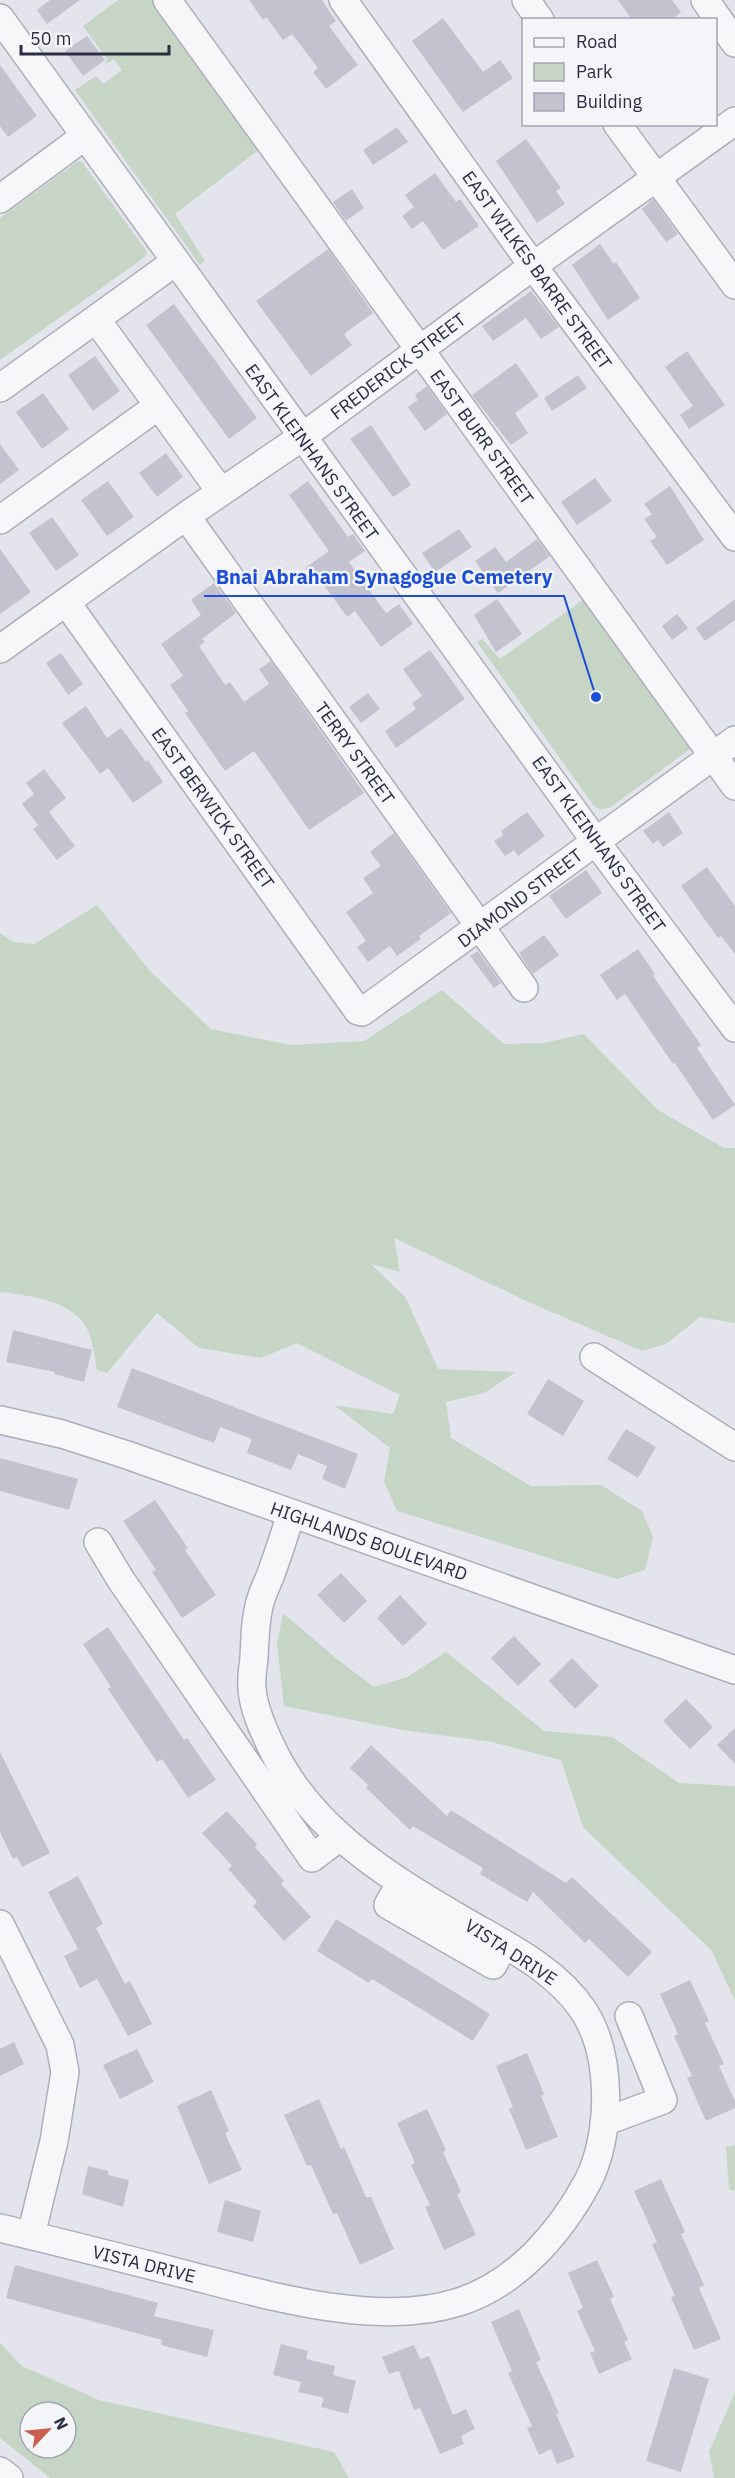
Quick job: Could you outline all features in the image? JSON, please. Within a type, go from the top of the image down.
[{"type":"street","name":"EAST BURR STREET","points":[[167,0],[735,786]]},
{"type":"street","name":"EAST WILKES BARRE STREET","points":[[343,0],[533,266],[735,537]]},
{"type":"street","points":[[525,0],[538,18]]},
{"type":"street","points":[[705,0],[735,43]]},
{"type":"street","name":"EAST KLEINHANS STREET","points":[[0,18],[596,842],[735,1028]]},
{"type":"street","name":"FREDERICK STREET","points":[[0,649],[186,516],[302,437],[533,266],[735,121]]},
{"type":"street","points":[[618,126],[735,285]]},
{"type":"street","points":[[2,194],[85,136]]},
{"type":"street","points":[[0,388],[175,262]]},
{"type":"street","points":[[96,319],[221,492]]},
{"type":"street","points":[[0,520],[158,406]]},
{"type":"street","name":"TERRY STREET","points":[[186,516],[524,988]]},
{"type":"street","name":"EAST BERWICK STREET","points":[[66,602],[357,1011],[362,1012]]},
{"type":"street","name":"DIAMOND STREET","points":[[362,1012],[735,740]]},
{"type":"street","points":[[594,1357],[735,1447]]},
{"type":"street","name":"HIGHLANDS BOULEVARD","points":[[0,1420],[62,1434],[735,1670]]},
{"type":"street","name":"VISTA DRIVE","points":[[0,2228],[246,2290],[372,2313],[408,2313],[460,2302],[490,2288],[523,2266],[574,2207],[596,2167],[604,2122],[606,2091],[602,2059],[594,2030],[584,2010],[559,1980],[504,1944],[400,1884],[340,1837],[291,1782],[277,1760],[260,1721],[252,1687],[260,1600],[291,1514]]},
{"type":"street","points":[[98,1542],[121,1580],[312,1858],[340,1837]]},
{"type":"street","points":[[0,1924],[60,2045],[65,2072],[54,2141],[31,2235]]},
{"type":"street","points":[[604,2122],[663,2100],[630,2016]]},
{"type":"street","points":[[0,2471],[9,2478]]},
{"type":"green space","points":[[118,0],[161,0],[264,146],[175,214],[205,261],[200,265],[75,90],[96,76],[103,84],[122,70],[114,59],[106,64],[107,59],[83,26]]},
{"type":"green space","points":[[78,161],[82,162],[147,252],[145,257],[0,360],[0,218]]},
{"type":"green space","points":[[590,595],[697,744],[611,807],[601,810],[594,806],[477,642],[482,639],[500,659]]},
{"type":"green space","points":[[97,905],[150,971],[211,1029],[291,1045],[364,1041],[442,990],[504,1044],[543,1043],[584,1034],[658,1110],[724,1148],[735,1148],[735,1323],[700,1317],[666,1344],[642,1351],[533,1304],[394,1238],[400,1272],[371,1264],[406,1298],[438,1369],[516,1372],[484,1393],[446,1402],[451,1438],[531,1486],[601,1485],[642,1511],[653,1537],[645,1570],[617,1579],[397,1511],[384,1482],[390,1448],[334,1405],[393,1414],[400,1395],[297,1343],[261,1358],[199,1348],[157,1313],[107,1373],[97,1370],[89,1333],[83,1322],[74,1314],[63,1307],[38,1298],[0,1292],[0,933],[14,942],[34,944]]},
{"type":"green space","points":[[283,1613],[374,1687],[407,1677],[446,1652],[544,1731],[612,1737],[679,1783],[735,1786],[735,2001],[712,1951],[583,1827],[561,1760],[492,1742],[403,1730],[284,1706],[277,1644]]},
{"type":"green space","points":[[735,2145],[735,2191],[729,2189],[726,2147]]},
{"type":"green space","points":[[0,2343],[22,2366],[99,2400],[334,2452],[349,2478],[50,2478],[28,2460],[78,2460],[78,2400],[18,2400],[18,2452],[0,2438]]},
{"type":"green space","points":[[735,2392],[735,2478],[714,2478],[709,2452]]},
{"type":"building","points":[[50,0],[80,0],[47,24],[37,10]]},
{"type":"building","points":[[249,0],[322,0],[336,21],[329,26],[358,65],[326,89],[313,72],[318,68],[292,34],[283,40],[266,17],[263,20]]},
{"type":"building","points":[[618,0],[672,0],[681,12],[674,18],[631,18]]},
{"type":"building","points":[[443,18],[483,72],[500,60],[513,78],[463,112],[412,41]]},
{"type":"building","points":[[87,36],[105,60],[83,76],[65,51]]},
{"type":"building","points":[[0,65],[37,116],[8,137],[0,126]]},
{"type":"building","points":[[397,127],[408,142],[373,165],[363,150]]},
{"type":"building","points":[[526,139],[561,188],[556,191],[565,204],[537,223],[496,161]]},
{"type":"building","points":[[435,173],[456,202],[460,199],[479,226],[443,250],[423,221],[412,229],[402,216],[414,207],[405,195]]},
{"type":"building","points":[[352,189],[364,208],[346,221],[333,202]]},
{"type":"building","points":[[653,199],[678,234],[666,242],[642,209]]},
{"type":"building","points":[[600,244],[614,264],[616,262],[640,298],[608,320],[572,265]]},
{"type":"building","points":[[328,249],[373,313],[344,334],[352,345],[311,376],[256,301]]},
{"type":"building","points":[[531,291],[559,327],[541,339],[526,318],[493,341],[482,326]]},
{"type":"building","points":[[174,304],[257,418],[229,439],[146,325]]},
{"type":"building","points":[[687,351],[725,405],[689,429],[680,415],[693,406],[665,367]]},
{"type":"building","points":[[95,356],[120,391],[93,411],[68,375]]},
{"type":"building","points":[[516,363],[539,396],[515,413],[528,433],[511,445],[472,395]]},
{"type":"building","points":[[578,375],[587,388],[552,411],[544,398]]},
{"type":"building","points":[[427,386],[447,414],[425,431],[408,407],[418,400],[415,395]]},
{"type":"building","points":[[43,393],[69,429],[42,449],[16,412]]},
{"type":"building","points":[[371,425],[411,485],[393,497],[350,439]]},
{"type":"building","points":[[0,444],[19,470],[0,484]]},
{"type":"building","points":[[166,453],[183,477],[157,497],[139,473]]},
{"type":"building","points":[[595,478],[612,501],[577,525],[561,502]]},
{"type":"building","points":[[108,481],[134,517],[107,536],[81,500]]},
{"type":"building","points":[[308,481],[348,537],[353,534],[365,551],[349,562],[386,613],[399,604],[413,624],[381,647],[355,611],[347,617],[321,581],[316,585],[305,568],[329,551],[289,495]]},
{"type":"building","points":[[670,486],[704,540],[667,565],[650,541],[657,537],[644,519],[652,514],[644,504]]},
{"type":"building","points":[[52,517],[79,555],[56,571],[29,533]]},
{"type":"building","points":[[459,529],[472,547],[435,572],[422,553]]},
{"type":"building","points":[[537,539],[550,556],[498,593],[475,561],[495,547],[506,562]]},
{"type":"building","points":[[0,549],[31,592],[0,614]]},
{"type":"building","points":[[214,583],[236,613],[202,639],[205,642],[199,646],[225,685],[230,682],[244,702],[269,684],[259,669],[271,661],[364,793],[309,830],[254,751],[225,771],[185,713],[188,711],[170,685],[183,676],[161,644],[201,615],[191,600]]},
{"type":"building","points":[[497,599],[522,634],[496,652],[474,615]]},
{"type":"building","points":[[735,599],[735,620],[705,641],[696,628]]},
{"type":"building","points":[[677,614],[688,628],[672,640],[662,626]]},
{"type":"building","points":[[430,650],[465,699],[396,748],[385,731],[416,709],[412,703],[422,696],[403,669]]},
{"type":"building","points":[[61,653],[83,684],[68,695],[46,663]]},
{"type":"building","points":[[368,693],[380,709],[361,723],[349,707]]},
{"type":"building","points":[[86,706],[107,738],[121,728],[163,782],[133,803],[108,768],[100,774],[62,723]]},
{"type":"building","points":[[44,769],[66,798],[49,812],[75,846],[57,860],[33,829],[38,825],[22,804],[34,794],[26,783]]},
{"type":"building","points":[[527,812],[545,836],[518,856],[514,850],[505,856],[494,841],[503,835],[501,831]]},
{"type":"building","points":[[669,812],[683,833],[663,847],[658,840],[653,844],[643,831]]},
{"type":"building","points":[[394,833],[451,913],[419,936],[421,939],[397,956],[390,946],[368,962],[357,947],[366,941],[346,912],[373,893],[363,878],[381,866],[370,852]]},
{"type":"building","points":[[707,867],[735,906],[735,954],[721,936],[718,938],[681,886]]},
{"type":"building","points":[[586,870],[602,893],[566,919],[549,896]]},
{"type":"building","points":[[544,935],[559,955],[533,974],[519,953]]},
{"type":"building","points":[[638,949],[655,974],[653,976],[701,1045],[697,1048],[735,1105],[713,1120],[625,994],[617,1000],[600,975]]},
{"type":"building","points":[[478,951],[501,983],[494,988],[470,956]]},
{"type":"building","points":[[13,1330],[92,1350],[84,1382],[54,1374],[55,1372],[6,1362]]},
{"type":"building","points":[[132,1368],[358,1454],[345,1489],[322,1479],[327,1466],[298,1454],[291,1470],[247,1453],[252,1439],[220,1427],[214,1443],[117,1407]]},
{"type":"building","points":[[548,1379],[584,1401],[563,1436],[527,1414]]},
{"type":"building","points":[[626,1429],[656,1447],[638,1478],[607,1459]]},
{"type":"building","points":[[0,1458],[78,1479],[69,1510],[0,1491]]},
{"type":"building","points":[[155,1500],[188,1548],[185,1550],[216,1595],[182,1618],[152,1572],[156,1570],[123,1521]]},
{"type":"building","points":[[341,1573],[367,1601],[344,1623],[317,1595]]},
{"type":"building","points":[[400,1595],[427,1624],[403,1646],[377,1618]]},
{"type":"building","points":[[108,1627],[184,1740],[187,1738],[216,1780],[188,1798],[162,1759],[157,1762],[108,1689],[111,1687],[83,1644]]},
{"type":"building","points":[[514,1636],[541,1664],[518,1686],[491,1658]]},
{"type":"building","points":[[572,1658],[599,1686],[575,1709],[549,1681]]},
{"type":"building","points":[[686,1699],[713,1727],[690,1749],[663,1721]]},
{"type":"building","points":[[735,1728],[735,1764],[717,1745]]},
{"type":"building","points":[[371,1745],[447,1816],[451,1810],[566,1883],[572,1877],[652,1952],[628,1977],[589,1939],[585,1943],[533,1892],[527,1902],[480,1874],[483,1868],[413,1826],[410,1830],[366,1788],[368,1785],[350,1768]]},
{"type":"building","points":[[0,1752],[50,1853],[22,1867],[17,1857],[13,1859],[0,1832]]},
{"type":"building","points":[[227,1811],[257,1844],[255,1847],[284,1881],[281,1884],[311,1917],[284,1941],[253,1906],[257,1902],[228,1869],[232,1866],[202,1833]]},
{"type":"building","points":[[78,1876],[103,1924],[96,1928],[125,1984],[130,1981],[152,2024],[128,2036],[97,1979],[80,1988],[64,1956],[78,1949],[48,1892]]},
{"type":"building","points":[[336,1919],[490,2014],[473,2041],[372,1979],[369,1983],[317,1951]]},
{"type":"building","points":[[690,1980],[709,2021],[705,2023],[724,2064],[719,2066],[735,2101],[735,2108],[706,2121],[687,2078],[692,2076],[674,2036],[678,2034],[660,1994]]},
{"type":"building","points":[[14,2042],[24,2064],[0,2076],[0,2049]]},
{"type":"building","points":[[137,2049],[154,2082],[120,2099],[103,2065]]},
{"type":"building","points":[[527,2053],[558,2137],[526,2150],[509,2109],[513,2107],[496,2066]]},
{"type":"building","points":[[211,2090],[229,2131],[225,2133],[242,2170],[209,2184],[177,2106]]},
{"type":"building","points":[[319,2099],[366,2197],[371,2197],[394,2249],[360,2265],[337,2213],[333,2214],[311,2165],[307,2166],[284,2115]]},
{"type":"building","points":[[427,2109],[446,2150],[443,2152],[461,2192],[457,2194],[476,2235],[444,2250],[425,2207],[430,2205],[411,2165],[415,2163],[397,2123]]},
{"type":"building","points":[[88,2166],[108,2171],[108,2175],[129,2180],[123,2207],[82,2194]]},
{"type":"building","points":[[661,2179],[685,2232],[681,2234],[704,2285],[699,2288],[721,2339],[694,2350],[671,2297],[675,2296],[652,2244],[657,2242],[634,2191]]},
{"type":"building","points":[[225,2200],[261,2211],[253,2242],[217,2232]]},
{"type":"building","points":[[597,2260],[614,2297],[610,2299],[628,2340],[624,2342],[632,2359],[599,2374],[590,2353],[595,2351],[577,2311],[583,2308],[568,2273]]},
{"type":"building","points":[[15,2265],[158,2303],[154,2316],[214,2330],[207,2357],[161,2345],[162,2340],[6,2298]]},
{"type":"building","points":[[519,2309],[541,2360],[536,2362],[559,2413],[556,2414],[575,2457],[557,2464],[551,2449],[539,2455],[527,2428],[532,2426],[508,2373],[512,2371],[491,2322]]},
{"type":"building","points":[[281,2344],[308,2351],[306,2359],[335,2366],[333,2375],[356,2381],[348,2414],[321,2407],[324,2398],[298,2392],[301,2382],[273,2375]]},
{"type":"building","points":[[414,2345],[420,2359],[429,2356],[453,2415],[466,2409],[475,2429],[461,2436],[464,2444],[440,2454],[420,2408],[414,2410],[399,2371],[389,2374],[382,2357]]},
{"type":"building","points":[[674,2368],[709,2379],[681,2472],[646,2461]]},
{"type":"place","name":"Bnai Abraham Synagogue Cemetery","points":[[596,697]]}]
